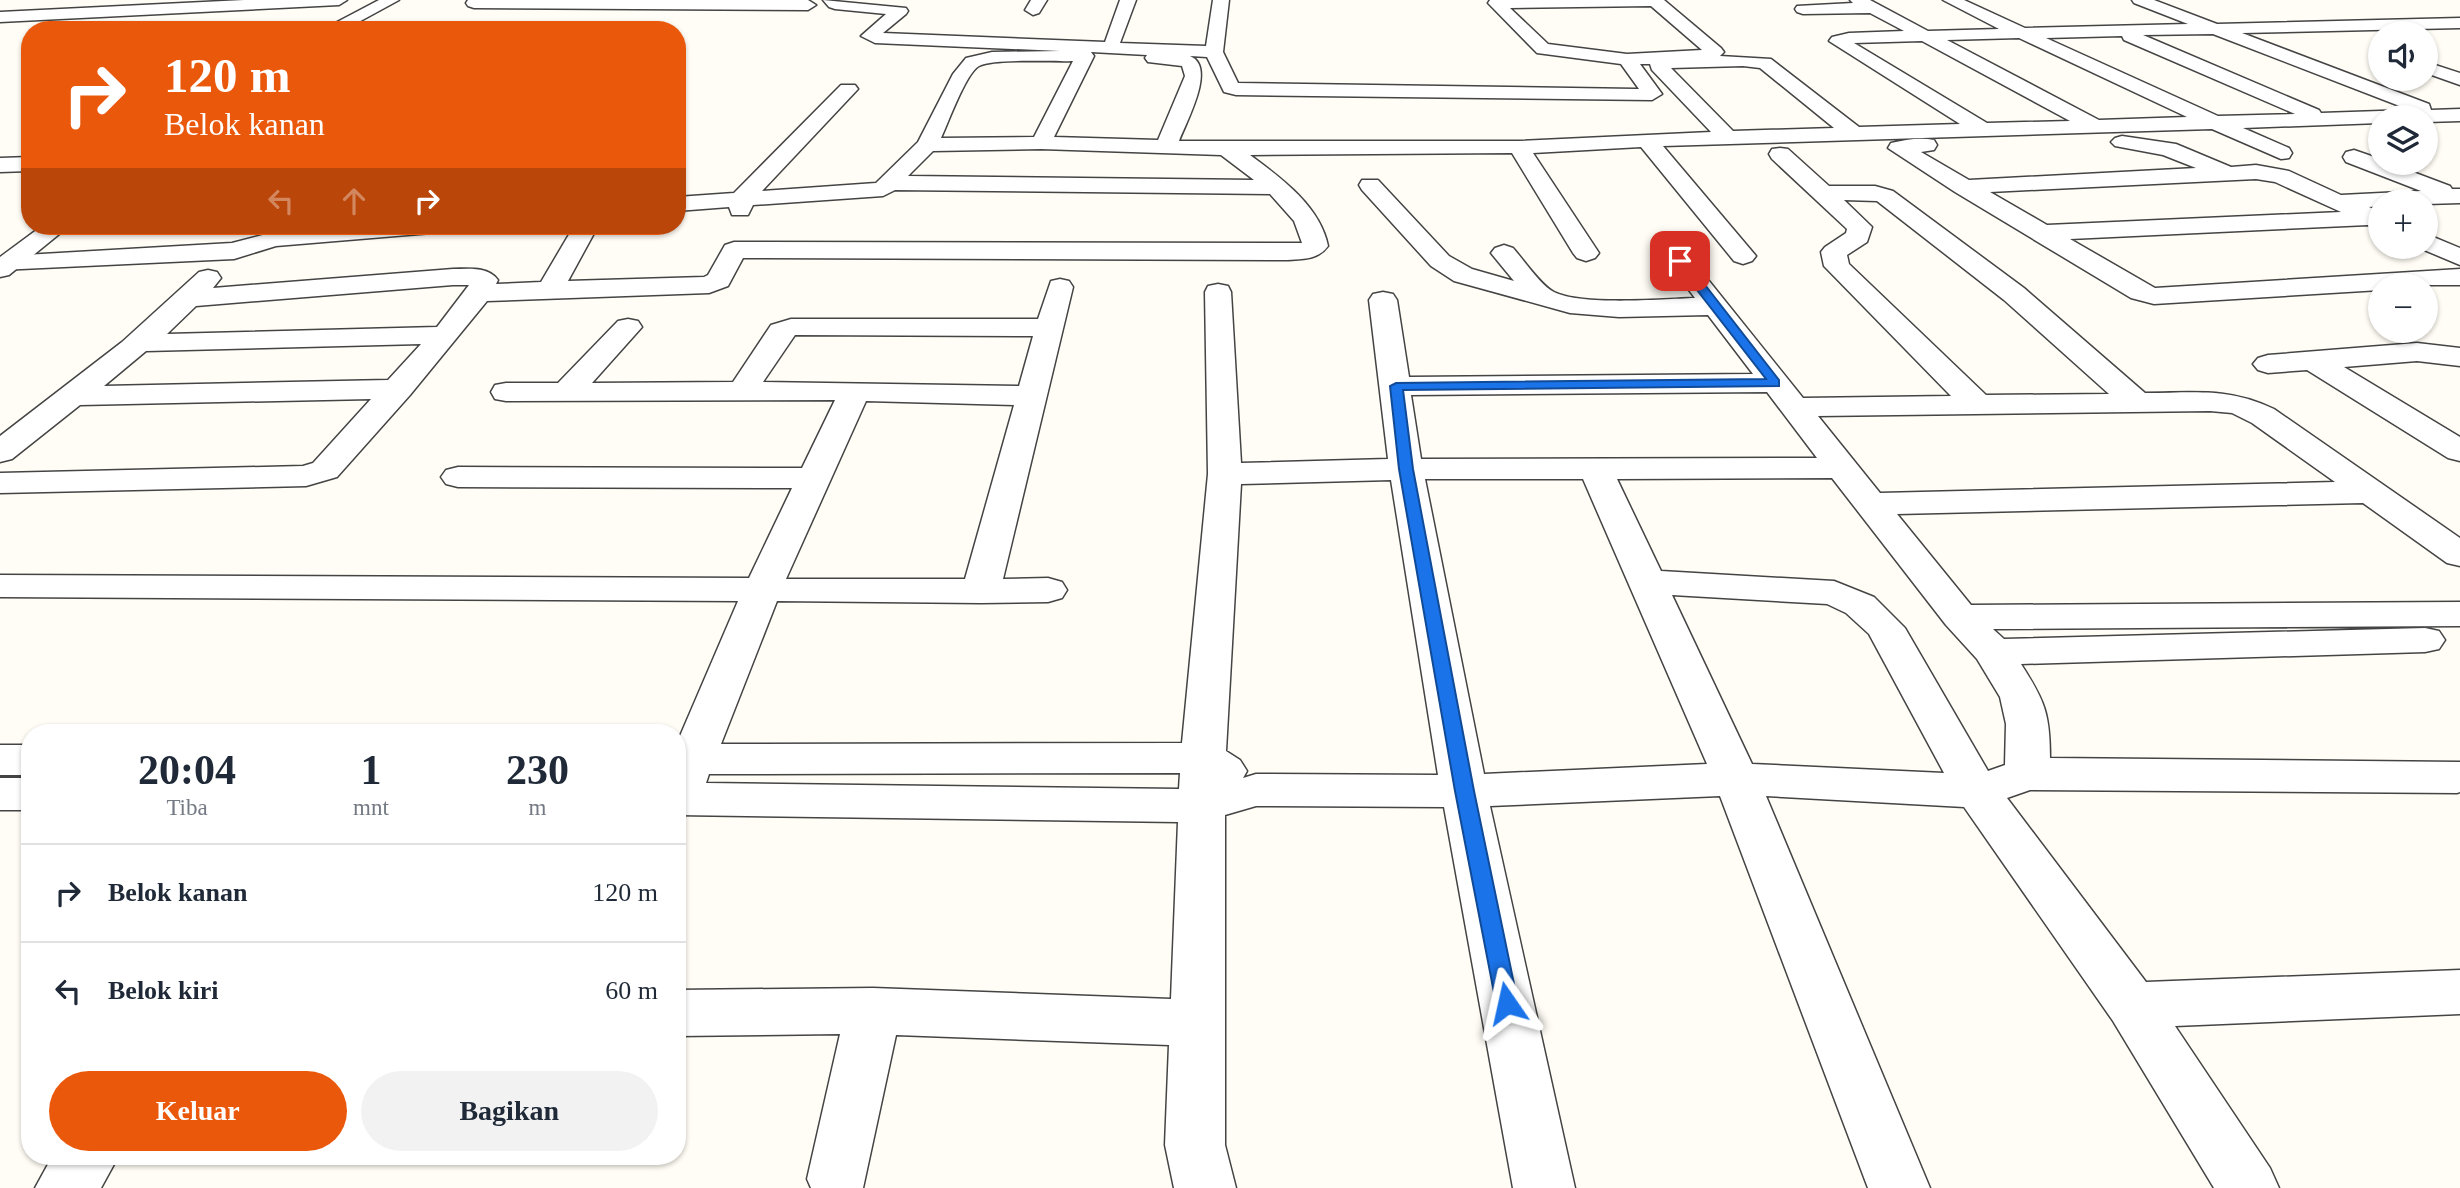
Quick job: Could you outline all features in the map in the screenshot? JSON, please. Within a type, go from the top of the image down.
[{"type":"street","points":[[0,5],[9,0]]},
{"type":"street","points":[[0,17],[339,0]]},
{"type":"street","points":[[332,21],[351,19],[391,0]]},
{"type":"street","points":[[480,0],[474,3],[808,5]]},
{"type":"street","points":[[831,0],[835,4],[900,11],[870,36],[874,38],[1214,52]]},
{"type":"street","points":[[1113,41],[1128,0]]},
{"type":"street","points":[[1221,0],[1214,52],[1231,88],[1236,89],[1652,94],[1627,59]]},
{"type":"street","points":[[1655,0],[1714,52],[1699,57],[1627,59],[1543,49],[1497,3],[1655,0]]},
{"type":"street","points":[[1951,0],[2281,153]]},
{"type":"street","points":[[2140,0],[2454,118]]},
{"type":"street","points":[[1803,9],[1865,4],[2096,127]]},
{"type":"street","points":[[221,21],[256,5],[318,21]]},
{"type":"street","points":[[2355,8],[2396,21]]},
{"type":"street","points":[[131,21],[156,9]]},
{"type":"street","points":[[2260,9],[2357,43]]},
{"type":"street","points":[[41,21],[57,15]]},
{"type":"street","points":[[2438,23],[2460,23]]},
{"type":"street","points":[[1984,131],[1838,41],[2022,33],[2368,25]]},
{"type":"street","points":[[11,32],[21,28]]},
{"type":"street","points":[[2118,31],[2368,137]]},
{"type":"street","points":[[2438,35],[2449,39]]},
{"type":"street","points":[[1041,143],[1085,56]]},
{"type":"street","points":[[686,203],[883,189],[927,145],[962,74],[976,59],[992,57],[1085,56],[1180,59],[1190,63],[1194,76],[1166,146]]},
{"type":"street","points":[[1728,137],[1658,66],[1668,63],[1765,63],[1856,135]]},
{"type":"street","points":[[2438,71],[2460,79]]},
{"type":"street","points":[[479,293],[709,285],[719,280],[734,250],[742,198],[848,89]]},
{"type":"street","points":[[927,145],[1041,143],[1226,149],[1519,147],[1728,137],[1984,131],[2322,118],[2454,118]]},
{"type":"street","points":[[2227,173],[2168,149],[2109,140],[1899,147],[2141,292],[2154,296],[2460,277]]},
{"type":"street","points":[[1647,141],[1743,256]]},
{"type":"street","points":[[1519,147],[1586,253]]},
{"type":"street","points":[[734,250],[1259,253],[1312,249],[1315,246],[1315,234],[1276,187],[1259,171],[1226,149]]},
{"type":"street","points":[[1780,154],[1860,227],[1858,237],[1835,252],[1837,266],[1979,406]]},
{"type":"street","points":[[2354,157],[2457,196]]},
{"type":"street","points":[[0,165],[21,164]]},
{"type":"street","points":[[1964,187],[2256,172],[2281,176],[2368,216]]},
{"type":"street","points":[[888,183],[1276,187]]},
{"type":"street","points":[[1370,185],[1440,261],[1452,270],[1570,305],[1619,309],[1717,306]]},
{"type":"street","points":[[1823,193],[1880,195],[2014,294],[2136,402]]},
{"type":"street","points":[[2339,201],[2457,196]]},
{"type":"street","points":[[2043,233],[2368,220]]},
{"type":"street","points":[[1860,230],[1926,228]]},
{"type":"street","points":[[12,257],[44,235]]},
{"type":"street","points":[[12,257],[284,235]]},
{"type":"street","points":[[550,290],[581,235]]},
{"type":"street","points":[[0,452],[189,298],[251,237]]},
{"type":"street","points":[[1504,253],[1542,298]]},
{"type":"street","points":[[1680,261],[1960,617],[1993,652],[2021,697],[2028,724],[2028,774]]},
{"type":"street","points":[[0,483],[314,475],[332,464],[399,388],[479,293],[485,280],[471,276],[189,298]]},
{"type":"street","points":[[981,591],[1060,287]]},
{"type":"street","points":[[1205,1188],[1195,1145],[1202,782],[1225,474],[1219,292]]},
{"type":"street","points":[[1382,299],[1406,469],[1464,791],[1545,1188]]},
{"type":"street","points":[[566,392],[628,327]]},
{"type":"street","points":[[742,391],[781,331],[791,327],[1049,328]]},
{"type":"street","points":[[136,343],[444,335]]},
{"type":"street","points":[[2268,364],[2417,352],[2460,357]]},
{"type":"street","points":[[2312,360],[2460,451]]},
{"type":"street","points":[[1396,386],[1785,395],[1979,406],[2136,402],[2238,404],[2263,416],[2460,555]]},
{"type":"street","points":[[72,396],[399,388]]},
{"type":"street","points":[[506,391],[855,391],[1031,396]]},
{"type":"street","points":[[686,766],[762,590],[855,391]]},
{"type":"street","points":[[1595,468],[1735,779],[1899,1188]]},
{"type":"street","points":[[1225,474],[1406,469],[1842,468]]},
{"type":"street","points":[[458,477],[815,478]]},
{"type":"street","points":[[1872,504],[2371,492]]},
{"type":"street","points":[[1647,582],[1834,593],[1860,605],[1885,628],[1977,791],[2132,1005],[2248,1188]]},
{"type":"street","points":[[0,586],[1048,590]]},
{"type":"street","points":[[1960,617],[2460,614]]},
{"type":"street","points":[[1993,652],[2460,639]]},
{"type":"street","points":[[0,760],[21,760]]},
{"type":"street","points":[[686,778],[1202,782],[1256,790],[1464,791],[1735,779],[1977,791],[2028,774],[2457,777]]},
{"type":"street","points":[[0,794],[21,794]]},
{"type":"street","points":[[2132,1005],[2460,992]]},
{"type":"street","points":[[686,1013],[873,1011],[1198,1023]]},
{"type":"street","points":[[837,1178],[873,1011]]},
{"type":"street","points":[[66,1188],[82,1165]]},
{"type":"route","points":[[1507,1003],[1464,791],[1406,469],[1396,386],[1775,383],[1680,261]]}]
